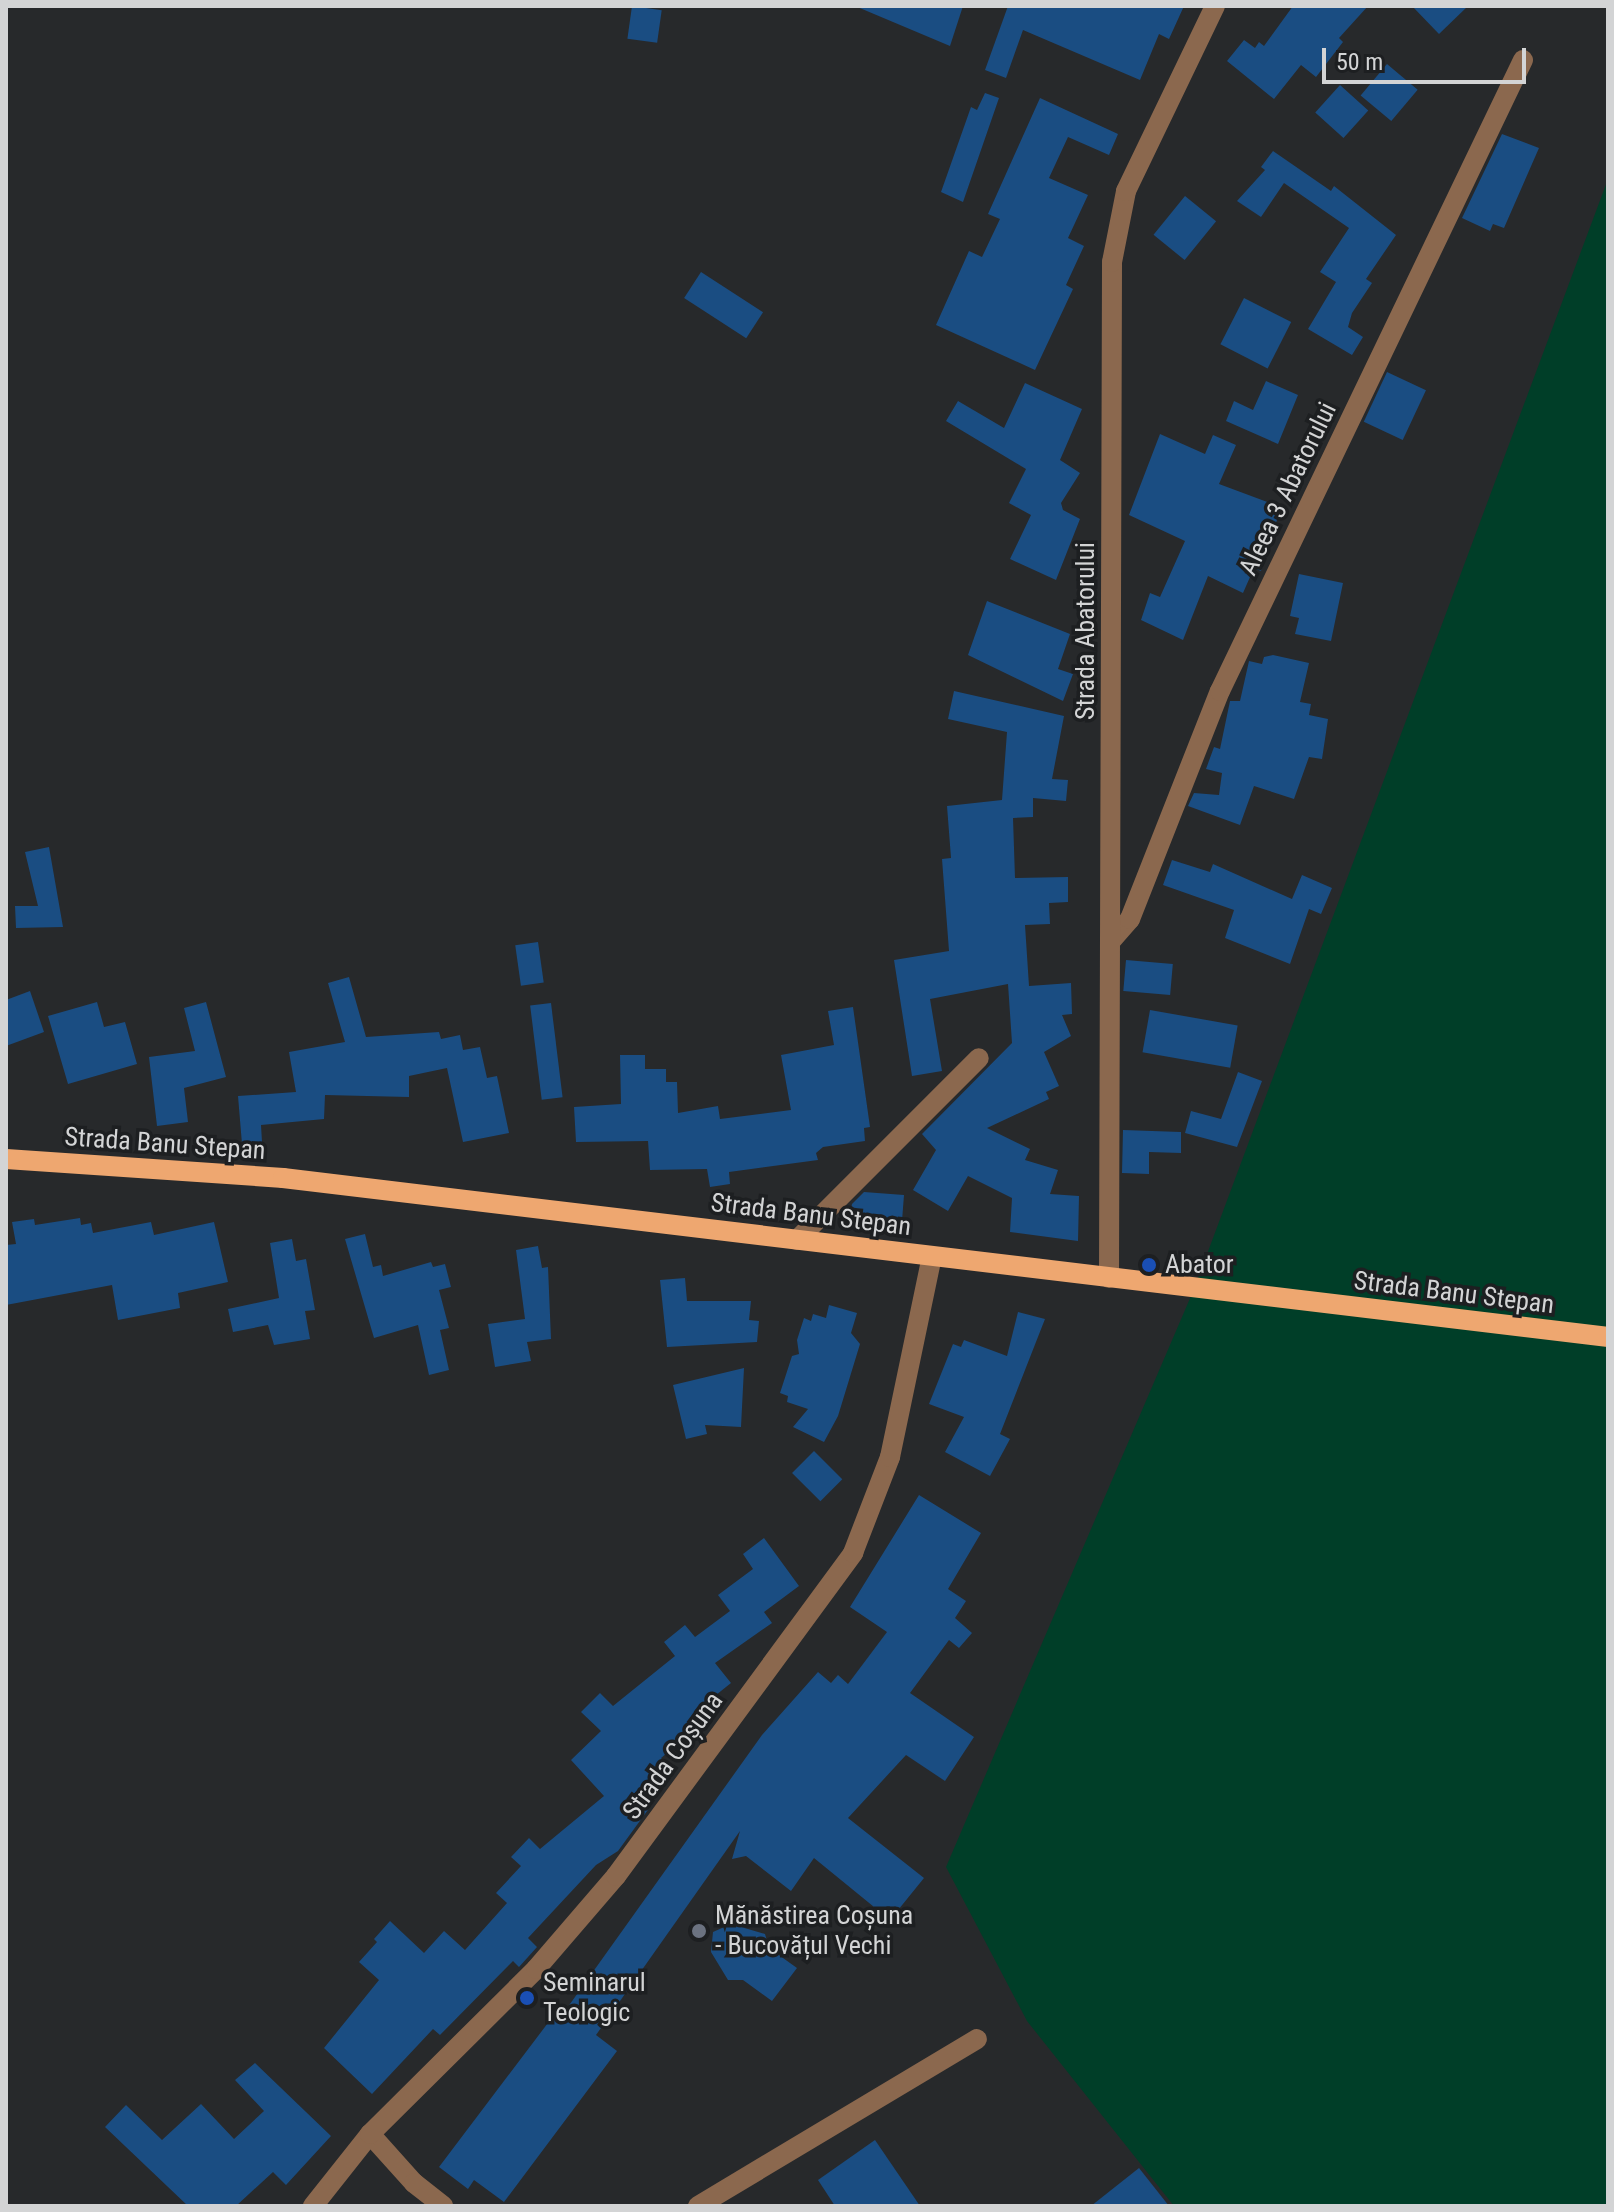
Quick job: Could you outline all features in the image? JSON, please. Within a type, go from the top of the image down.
[{"type":"main road","name":"Strada Banu Stepan","points":[[6,1159],[283,1178],[1608,1337]]},
{"type":"street","name":"Strada Abatorului","points":[[1109,1278],[1112,262],[1126,191],[1215,6]]},
{"type":"street","name":"Aleea 3 Abatorului","points":[[1110,942],[1130,919],[1220,691],[1523,60]]},
{"type":"street","points":[[797,1240],[979,1058]]},
{"type":"street","name":"Strada Coșuna","points":[[313,2206],[370,2134],[536,1969],[616,1876],[853,1553],[890,1457],[932,1256]]},
{"type":"street","points":[[698,2206],[977,2039]]},
{"type":"street","points":[[370,2134],[414,2183],[443,2206]]},
{"type":"green space","points":[[1608,179],[1608,2206],[1174,2206],[1027,2021],[946,1867],[1194,1289]]},
{"type":"building","points":[[632,6],[662,10],[657,43],[627,39]]},
{"type":"building","points":[[855,6],[963,6],[950,46]]},
{"type":"building","points":[[1008,6],[1184,6],[1169,39],[1159,34],[1140,80],[1023,30],[1006,78],[985,70]]},
{"type":"building","points":[[1293,6],[1368,6],[1339,38],[1343,42],[1316,77],[1301,65],[1274,99],[1227,61],[1244,40],[1255,48],[1259,42],[1264,46]]},
{"type":"building","points":[[1412,6],[1468,6],[1439,34]]},
{"type":"building","points":[[1387,64],[1418,90],[1391,121],[1361,95]]},
{"type":"building","points":[[1340,85],[1368,110],[1343,138],[1315,112]]},
{"type":"building","points":[[985,93],[999,98],[963,202],[941,192],[971,107],[977,110]]},
{"type":"building","points":[[1040,98],[1118,134],[1109,155],[1068,137],[1049,178],[1088,195],[1068,238],[1084,246],[1066,285],[1073,289],[1035,370],[936,325],[969,251],[982,257],[1000,219],[988,214]]},
{"type":"building","points":[[1502,134],[1539,148],[1504,228],[1493,224],[1490,231],[1462,218]]},
{"type":"building","points":[[1273,151],[1331,191],[1334,186],[1396,235],[1366,279],[1372,283],[1352,313],[1348,327],[1363,337],[1352,355],[1308,329],[1336,282],[1320,272],[1349,228],[1284,183],[1261,217],[1237,201],[1265,170],[1261,167]]},
{"type":"building","points":[[1185,196],[1216,221],[1185,260],[1154,235]]},
{"type":"building","points":[[701,272],[763,312],[746,338],[684,298]]},
{"type":"building","points":[[1244,298],[1291,322],[1268,368],[1220,344]]},
{"type":"building","points":[[1387,372],[1426,390],[1403,440],[1364,422]]},
{"type":"building","points":[[1266,381],[1298,395],[1278,444],[1226,421],[1234,401],[1253,410]]},
{"type":"building","points":[[1025,383],[1082,409],[1060,460],[1080,473],[1061,503],[1063,510],[1080,519],[1056,580],[1010,559],[1031,515],[1009,503],[1026,469],[946,421],[958,401],[1004,428]]},
{"type":"building","points":[[1160,434],[1205,454],[1213,435],[1236,445],[1219,484],[1281,507],[1261,571],[1254,568],[1243,593],[1208,576],[1183,640],[1141,620],[1150,593],[1160,597],[1185,541],[1129,515]]},
{"type":"building","points":[[1299,574],[1343,583],[1331,641],[1295,634],[1299,618],[1290,616]]},
{"type":"building","points":[[987,601],[1070,634],[1058,669],[1073,674],[1063,701],[968,655]]},
{"type":"building","points":[[1273,655],[1309,663],[1300,702],[1311,704],[1309,715],[1328,719],[1322,759],[1309,757],[1294,799],[1254,786],[1240,825],[1188,806],[1194,793],[1219,795],[1222,773],[1206,769],[1214,747],[1220,749],[1230,701],[1240,701],[1249,661],[1262,664],[1264,657]]},
{"type":"building","points":[[954,691],[1064,716],[1052,779],[1068,780],[1066,801],[1033,798],[1033,817],[1013,818],[1015,878],[1068,877],[1068,902],[1049,903],[1050,924],[1025,925],[1029,986],[1071,983],[1072,1014],[1062,1015],[1071,1036],[1044,1052],[1059,1086],[1046,1092],[1049,1099],[987,1128],[1030,1149],[1025,1160],[1058,1170],[1050,1194],[1079,1196],[1078,1241],[1010,1232],[1012,1198],[968,1176],[948,1211],[913,1190],[936,1150],[922,1134],[1012,1043],[1008,984],[930,999],[942,1071],[912,1076],[894,960],[949,951],[942,859],[951,858],[947,806],[1002,800],[1007,732],[948,719]]},
{"type":"building","points":[[49,847],[63,927],[16,928],[15,906],[38,906],[25,852]]},
{"type":"building","points":[[1172,860],[1210,872],[1213,864],[1292,899],[1302,875],[1332,888],[1321,914],[1309,909],[1290,964],[1225,938],[1234,910],[1163,885]]},
{"type":"building","points":[[538,942],[544,983],[521,986],[515,945]]},
{"type":"building","points":[[1126,960],[1173,964],[1170,995],[1123,991]]},
{"type":"building","points":[[349,977],[366,1037],[439,1032],[441,1039],[460,1035],[463,1050],[480,1047],[487,1078],[497,1076],[509,1133],[463,1142],[447,1068],[409,1076],[409,1097],[325,1095],[324,1119],[261,1125],[262,1142],[242,1144],[238,1096],[296,1092],[289,1052],[345,1042],[328,983]]},
{"type":"building","points":[[30,991],[44,1032],[6,1046],[6,1000]]},
{"type":"building","points":[[97,1002],[104,1027],[125,1022],[137,1064],[68,1084],[48,1016]]},
{"type":"building","points":[[206,1002],[226,1077],[184,1088],[188,1122],[157,1126],[149,1057],[195,1051],[184,1008]]},
{"type":"building","points":[[551,1003],[563,1097],[542,1100],[530,1006]]},
{"type":"building","points":[[853,1007],[870,1127],[864,1128],[865,1141],[823,1147],[816,1153],[818,1160],[729,1172],[730,1184],[710,1187],[707,1169],[650,1170],[648,1141],[576,1142],[574,1107],[621,1104],[620,1055],[645,1055],[645,1069],[666,1069],[666,1082],[677,1082],[678,1113],[718,1106],[720,1119],[791,1110],[781,1055],[834,1045],[828,1011]]},
{"type":"building","points":[[1150,1010],[1238,1025],[1230,1068],[1143,1052]]},
{"type":"building","points":[[1238,1072],[1262,1081],[1237,1147],[1185,1133],[1191,1111],[1221,1119]]},
{"type":"building","points":[[1123,1130],[1181,1132],[1181,1153],[1149,1152],[1149,1174],[1122,1173]]},
{"type":"building","points":[[864,1192],[904,1195],[902,1221],[850,1216],[852,1204]]},
{"type":"building","points":[[80,1218],[81,1225],[91,1223],[93,1233],[151,1222],[154,1235],[214,1222],[228,1282],[178,1293],[180,1308],[118,1320],[112,1285],[6,1305],[6,1245],[16,1244],[12,1222],[34,1219],[35,1225]]},
{"type":"building","points":[[365,1234],[373,1267],[381,1265],[383,1276],[431,1262],[433,1267],[445,1264],[451,1287],[439,1290],[449,1328],[440,1330],[449,1370],[429,1375],[418,1325],[374,1338],[345,1239]]},
{"type":"building","points":[[292,1239],[296,1261],[306,1259],[315,1310],[305,1311],[310,1339],[274,1345],[268,1325],[233,1332],[228,1309],[279,1298],[270,1243]]},
{"type":"building","points":[[538,1246],[542,1268],[548,1267],[551,1339],[527,1342],[531,1361],[495,1367],[488,1324],[525,1319],[516,1250]]},
{"type":"building","points":[[685,1278],[687,1301],[751,1301],[749,1320],[759,1321],[757,1342],[667,1347],[660,1280]]},
{"type":"building","points":[[829,1305],[857,1313],[851,1333],[860,1344],[838,1416],[824,1442],[793,1427],[808,1409],[787,1402],[788,1396],[780,1393],[792,1356],[799,1354],[797,1340],[804,1318],[811,1321],[813,1314],[826,1318]]},
{"type":"building","points":[[1018,1312],[1045,1319],[1000,1434],[1010,1439],[990,1476],[945,1452],[964,1417],[929,1404],[953,1344],[961,1347],[964,1340],[1007,1356]]},
{"type":"building","points":[[744,1368],[741,1427],[705,1425],[707,1434],[686,1439],[673,1385]]},
{"type":"building","points":[[814,1451],[842,1479],[820,1501],[792,1473]]},
{"type":"building","points":[[919,1495],[981,1533],[948,1589],[966,1601],[955,1618],[972,1633],[959,1648],[949,1640],[910,1693],[974,1737],[945,1781],[906,1755],[848,1818],[924,1878],[890,1920],[814,1858],[791,1891],[746,1856],[732,1859],[740,1831],[596,2035],[617,2051],[504,2202],[474,2180],[468,2189],[439,2167],[560,2007],[565,2011],[762,1735],[818,1672],[831,1683],[838,1675],[848,1684],[887,1632],[850,1607]]},
{"type":"building","points":[[764,1538],[799,1586],[764,1612],[772,1623],[715,1663],[731,1683],[696,1711],[704,1722],[661,1758],[672,1771],[641,1798],[650,1807],[618,1851],[596,1865],[528,1938],[537,1947],[519,1967],[513,1961],[440,2035],[433,2029],[372,2094],[324,2048],[379,1980],[359,1962],[377,1942],[374,1939],[390,1921],[424,1953],[444,1931],[465,1950],[507,1903],[496,1893],[521,1866],[511,1857],[529,1838],[540,1849],[604,1796],[571,1760],[601,1731],[581,1712],[600,1693],[613,1706],[675,1656],[664,1642],[685,1625],[695,1637],[730,1611],[718,1595],[753,1569],[743,1554]]},
{"type":"building","points":[[731,1924],[765,1934],[769,1948],[797,1968],[772,2001],[743,1980],[728,1980],[711,1952],[713,1932]]},
{"type":"building","points":[[255,2063],[331,2136],[286,2185],[273,2172],[236,2206],[188,2206],[105,2127],[126,2105],[162,2140],[201,2104],[234,2139],[264,2111],[235,2080]]},
{"type":"building","points":[[875,2140],[920,2206],[835,2206],[818,2180]]},
{"type":"building","points":[[1139,2168],[1169,2206],[1091,2206]]},
{"type":"place","name":"Abator","points":[[1149,1265]]},
{"type":"place","name":"Mănăstirea Coșuna - Bucovățul Vechi","points":[[699,1931]]},
{"type":"place","name":"Seminarul Teologic","points":[[527,1998]]}]
